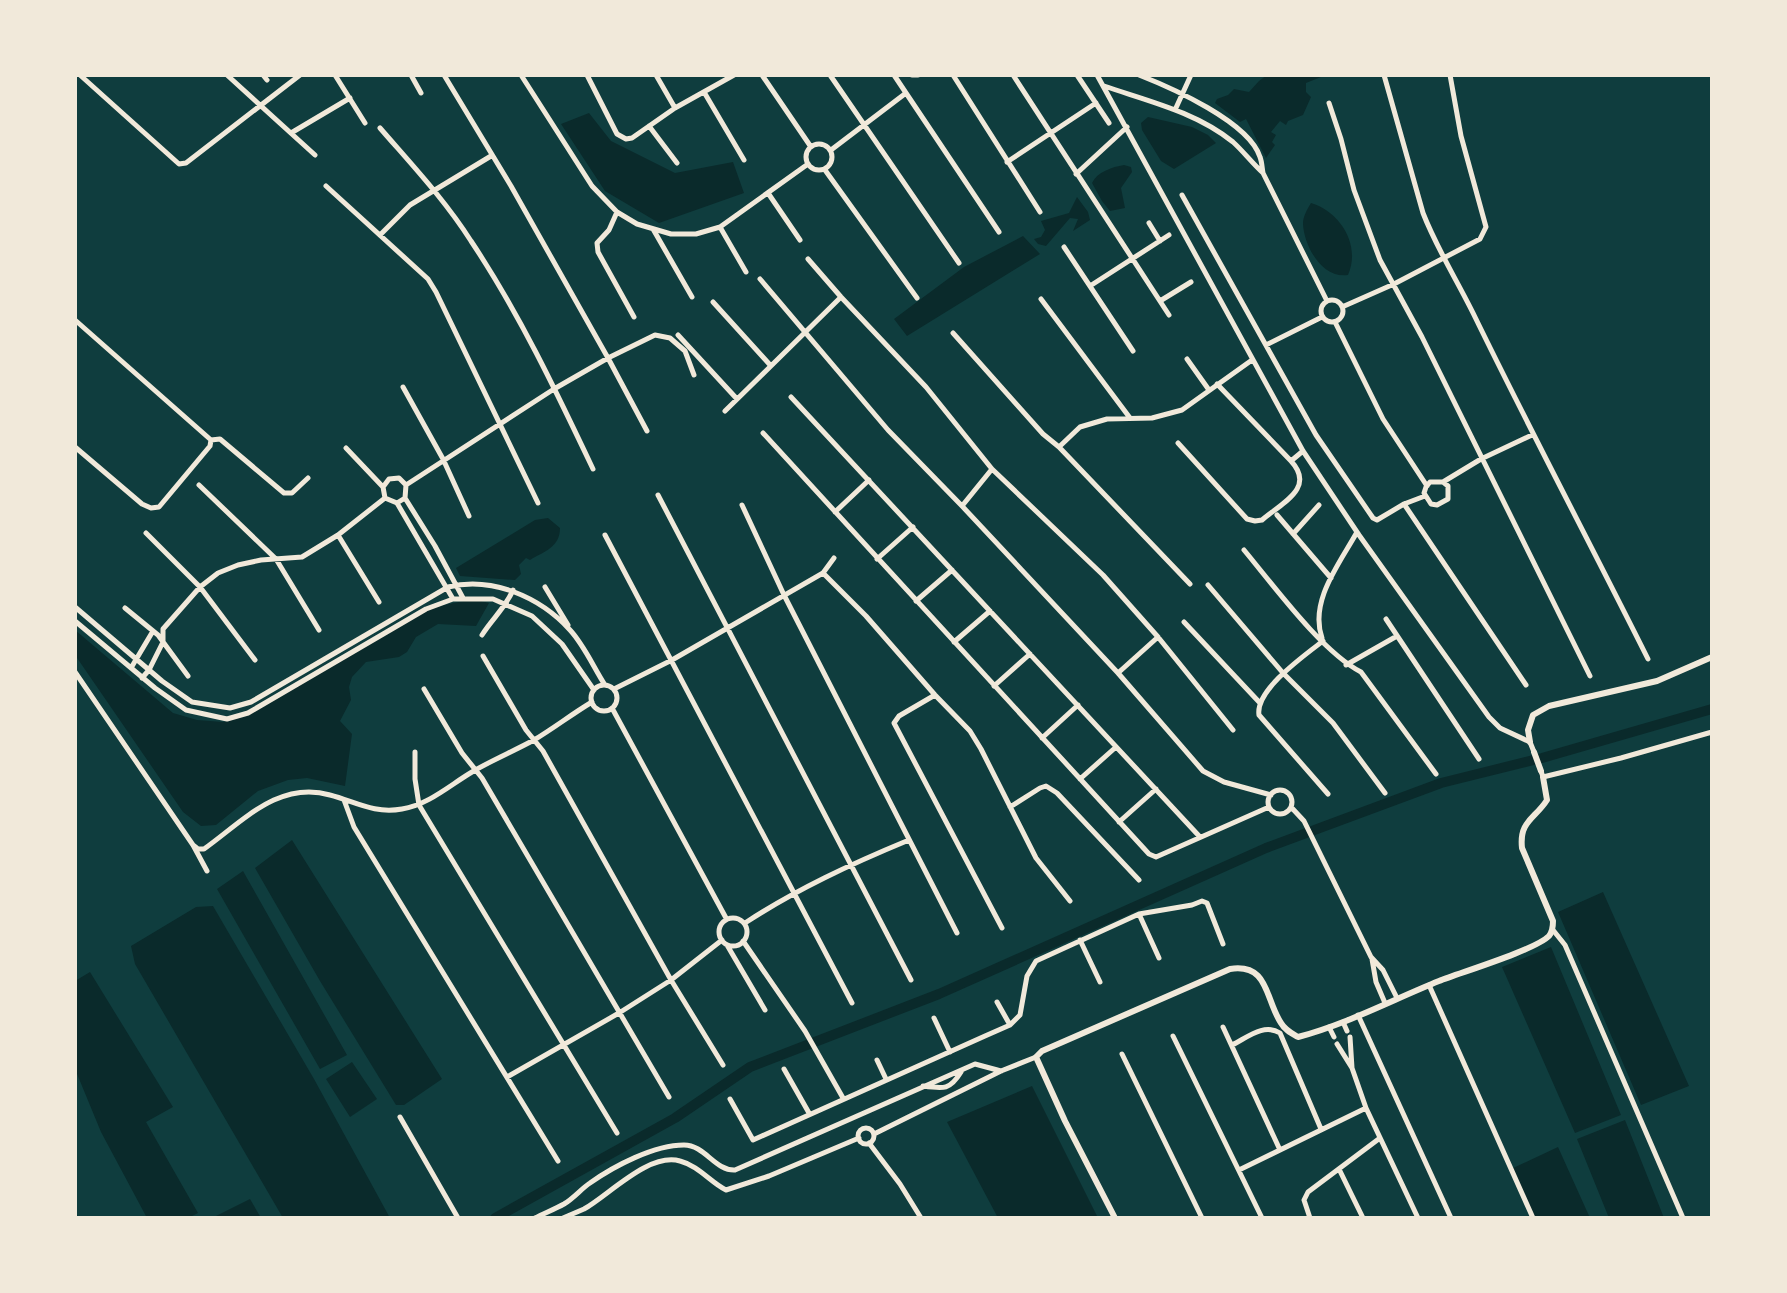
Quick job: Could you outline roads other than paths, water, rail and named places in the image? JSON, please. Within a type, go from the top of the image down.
[{"type":"street","points":[[80,75],[179,164],[186,163],[300,75]]},
{"type":"street","points":[[335,75],[365,122]]},
{"type":"street","points":[[411,75],[421,93]]},
{"type":"street","points":[[444,75],[511,186],[647,431]]},
{"type":"street","points":[[521,75],[592,186],[617,212],[637,224],[653,229],[671,234],[696,234],[720,227],[808,164]]},
{"type":"street","points":[[587,75],[617,134],[626,139],[632,138],[675,108],[734,75]]},
{"type":"street","points":[[656,75],[675,108]]},
{"type":"street","points":[[762,75],[811,146]]},
{"type":"street","points":[[830,75],[959,263]]},
{"type":"street","points":[[894,75],[999,232]]},
{"type":"street","points":[[912,75],[918,75]]},
{"type":"street","points":[[953,75],[1040,212]]},
{"type":"street","points":[[1013,75],[1169,315]]},
{"type":"street","points":[[1077,75],[1109,123]]},
{"type":"street","points":[[1097,75],[1303,451],[1357,532],[1489,717],[1500,729],[1530,742]]},
{"type":"street","points":[[1139,75],[1198,101],[1251,141],[1260,155],[1263,173]]},
{"type":"street","points":[[1175,110],[1191,75]]},
{"type":"street","points":[[1384,75],[1423,213],[1532,435],[1648,659]]},
{"type":"street","points":[[1342,307],[1394,284],[1480,239],[1486,227],[1461,136],[1450,75]]},
{"type":"street","points":[[229,76],[315,155]]},
{"type":"street","points":[[1104,86],[1175,110],[1209,125],[1235,144],[1263,173],[1327,300]]},
{"type":"street","points":[[704,92],[744,160]]},
{"type":"street","points":[[831,150],[906,93]]},
{"type":"street","points":[[291,133],[350,98]]},
{"type":"street","points":[[1007,162],[1096,103]]},
{"type":"street","points":[[1329,103],[1353,190],[1370,236],[1590,676]]},
{"type":"street","points":[[649,126],[677,163]]},
{"type":"street","points":[[1076,174],[1127,127]]},
{"type":"street","points":[[380,128],[434,190],[498,283],[555,388],[593,469]]},
{"type":"street","points":[[825,145],[831,150],[831,165],[825,170],[817,170],[808,164],[806,153],[811,146],[825,145]]},
{"type":"street","points":[[380,235],[410,205],[491,156]]},
{"type":"street","points":[[825,170],[916,298]]},
{"type":"street","points":[[326,186],[428,279],[537,503]]},
{"type":"street","points":[[768,193],[800,240]]},
{"type":"street","points":[[1182,195],[1316,435],[1373,518],[1377,520],[1404,504],[1425,496]]},
{"type":"street","points":[[617,212],[609,230],[597,243],[598,252],[634,317]]},
{"type":"street","points":[[1149,223],[1160,241]]},
{"type":"street","points":[[720,227],[746,272]]},
{"type":"street","points":[[653,229],[692,297]]},
{"type":"street","points":[[1090,286],[1169,235]]},
{"type":"street","points":[[1064,247],[1133,351]]},
{"type":"street","points":[[808,259],[926,387],[992,469],[1103,575],[1158,637],[1233,730]]},
{"type":"street","points":[[760,279],[887,430],[1118,673],[1203,771],[1224,782],[1271,795]]},
{"type":"street","points":[[1160,301],[1191,282]]},
{"type":"street","points":[[725,411],[841,297]]},
{"type":"street","points":[[1041,299],[1130,418]]},
{"type":"street","points":[[1322,317],[1321,306],[1327,300],[1334,300],[1342,307]]},
{"type":"street","points":[[713,302],[771,366]]},
{"type":"street","points":[[1322,317],[1335,322],[1341,317],[1342,307]]},
{"type":"street","points":[[1266,345],[1322,317]]},
{"type":"street","points":[[75,320],[211,440],[220,439],[284,493],[292,493],[308,478]]},
{"type":"street","points":[[1335,322],[1383,419],[1427,486],[1425,496],[1431,504],[1443,503],[1448,499],[1448,486],[1443,482],[1436,480],[1427,486]]},
{"type":"street","points":[[953,333],[1043,434],[1059,447],[1191,584]]},
{"type":"street","points":[[406,485],[555,388],[655,335],[670,338],[685,351],[694,375]]},
{"type":"street","points":[[678,335],[737,399]]},
{"type":"street","points":[[1187,359],[1209,390]]},
{"type":"street","points":[[1059,447],[1080,427],[1107,419],[1152,418],[1182,410],[1252,360]]},
{"type":"street","points":[[1178,443],[1247,519],[1262,520],[1298,489],[1301,477],[1299,470],[1217,384]]},
{"type":"street","points":[[403,387],[443,459],[470,516]]},
{"type":"street","points":[[791,397],[1200,837]]},
{"type":"street","points":[[763,433],[1153,857],[1269,807]]},
{"type":"street","points":[[1443,482],[1482,459],[1532,435]]},
{"type":"street","points":[[75,447],[142,504],[151,508],[159,507],[210,446],[211,440]]},
{"type":"street","points":[[346,448],[383,486],[385,498]]},
{"type":"street","points":[[1290,461],[1303,451]]},
{"type":"street","points":[[961,506],[992,469]]},
{"type":"street","points":[[383,486],[389,479],[399,478],[406,485],[405,498],[458,585],[463,598]]},
{"type":"street","points":[[835,512],[869,480]]},
{"type":"street","points":[[199,485],[276,559],[320,630]]},
{"type":"street","points":[[658,495],[911,980]]},
{"type":"street","points":[[385,498],[397,503],[453,599]]},
{"type":"street","points":[[131,668],[153,631],[163,629],[200,587],[218,573],[238,565],[302,557],[338,536],[385,498]]},
{"type":"street","points":[[397,503],[405,498]]},
{"type":"street","points":[[1404,504],[1526,685]]},
{"type":"street","points":[[742,505],[784,595],[957,933]]},
{"type":"street","points":[[1293,534],[1319,505]]},
{"type":"street","points":[[1277,515],[1331,578]]},
{"type":"street","points":[[877,559],[912,527]]},
{"type":"street","points":[[1323,641],[1317,613],[1331,578],[1357,532]]},
{"type":"street","points":[[146,533],[200,587],[255,660]]},
{"type":"street","points":[[605,535],[852,1003]]},
{"type":"street","points":[[338,536],[379,602]]},
{"type":"street","points":[[1244,550],[1346,665],[1361,672],[1436,775]]},
{"type":"street","points":[[614,689],[673,660],[823,573],[834,558]]},
{"type":"street","points":[[916,601],[952,570]]},
{"type":"street","points":[[823,573],[866,616],[934,695],[970,731],[1036,858],[1070,901]]},
{"type":"street","points":[[75,607],[162,681],[192,702],[230,708],[251,702],[447,587],[458,585],[513,590],[538,603],[571,630]]},
{"type":"street","points":[[1208,585],[1283,673],[1333,723],[1385,793]]},
{"type":"street","points":[[545,587],[605,685],[614,689]]},
{"type":"street","points":[[482,635],[495,615],[507,605],[513,590]]},
{"type":"street","points":[[75,621],[142,678],[186,710],[227,719],[248,713],[426,609],[463,598],[493,599],[532,616],[562,644],[594,690],[592,702],[534,739],[475,770],[419,805],[401,810],[371,810],[329,794],[306,791],[266,802],[204,849],[193,845]]},
{"type":"street","points":[[532,616],[538,603]]},
{"type":"street","points":[[125,608],[153,631],[188,676]]},
{"type":"street","points":[[954,642],[990,611]]},
{"type":"street","points":[[1386,619],[1479,759]]},
{"type":"street","points":[[1184,622],[1260,703]]},
{"type":"street","points":[[142,678],[163,642],[163,629]]},
{"type":"street","points":[[1346,665],[1398,636]]},
{"type":"street","points":[[1118,673],[1158,637]]},
{"type":"street","points":[[1323,641],[1283,673],[1260,703],[1259,715],[1328,794]]},
{"type":"street","points":[[994,686],[1030,654]]},
{"type":"street","points":[[483,656],[543,751],[671,980],[723,1065]]},
{"type":"street","points":[[874,1134],[1001,1071],[1036,1057],[1042,1051],[1230,970],[1242,967],[1254,971],[1264,982],[1279,1022],[1298,1037],[1343,1022],[1531,946],[1549,936],[1553,930],[1553,920],[1522,848],[1521,836],[1529,819],[1547,800],[1528,730],[1533,715],[1549,706],[1657,681],[1712,657]]},
{"type":"street","points":[[323,659],[329,666]]},
{"type":"street","points":[[75,673],[193,845],[207,871]]},
{"type":"street","points":[[155,688],[162,681]]},
{"type":"street","points":[[594,690],[605,685]]},
{"type":"street","points":[[424,689],[669,1097]]},
{"type":"street","points":[[592,702],[600,710],[612,708],[617,701],[614,689]]},
{"type":"street","points":[[934,695],[899,716],[894,723],[1002,928]]},
{"type":"street","points":[[1042,738],[1078,705]]},
{"type":"street","points":[[612,708],[726,919]]},
{"type":"street","points":[[1542,774],[1621,758],[1712,732]]},
{"type":"street","points":[[1080,779],[1116,747]]},
{"type":"street","points":[[415,752],[419,805],[617,1133]]},
{"type":"street","points":[[1010,807],[1046,786],[1057,793],[1139,880]]},
{"type":"street","points":[[1119,822],[1156,789]]},
{"type":"street","points":[[1269,807],[1271,795],[1277,790],[1288,793],[1292,798],[1292,807],[1304,821],[1321,852],[1371,957],[1376,981],[1385,1003]]},
{"type":"street","points":[[344,800],[354,827],[558,1161]]},
{"type":"street","points":[[1269,807],[1275,814],[1281,815],[1292,807]]},
{"type":"street","points":[[745,923],[794,892],[850,864],[909,840]]},
{"type":"street","points":[[730,1099],[753,1140],[1010,1025],[1020,1015],[1027,976],[1036,961],[1139,914],[1202,901],[1207,903],[1223,944]]},
{"type":"street","points":[[1139,914],[1159,958]]},
{"type":"street","points":[[725,942],[736,946],[743,941],[747,933],[745,923],[736,918],[726,919],[719,926],[720,937],[765,1010]]},
{"type":"street","points":[[1553,930],[1565,945],[1683,1218]]},
{"type":"street","points":[[1080,940],[1100,982]]},
{"type":"street","points":[[743,941],[806,1031],[843,1098]]},
{"type":"street","points":[[507,1077],[619,1013],[725,942]]},
{"type":"street","points":[[1371,957],[1383,970],[1397,998]]},
{"type":"street","points":[[1429,985],[1533,1218]]},
{"type":"street","points":[[997,1002],[1010,1025]]},
{"type":"street","points":[[1358,1015],[1451,1218]]},
{"type":"street","points":[[934,1018],[950,1052]]},
{"type":"street","points":[[1343,1022],[1348,1034],[1352,1069]]},
{"type":"street","points":[[1223,1027],[1280,1150]]},
{"type":"street","points":[[1329,1027],[1334,1037]]},
{"type":"street","points":[[1232,1045],[1265,1028],[1273,1028],[1280,1033],[1321,1129]]},
{"type":"street","points":[[1173,1036],[1262,1218]]},
{"type":"street","points":[[1337,1044],[1352,1069],[1366,1108],[1418,1218]]},
{"type":"street","points":[[1122,1054],[1202,1218]]},
{"type":"street","points":[[1036,1057],[1065,1121],[1115,1218]]},
{"type":"street","points":[[877,1060],[886,1079]]},
{"type":"street","points":[[535,1218],[566,1203],[601,1176],[656,1149],[688,1145],[705,1153],[721,1167],[729,1171],[735,1170],[923,1086],[941,1089],[954,1083],[962,1070],[975,1064],[1001,1071]]},
{"type":"street","points":[[783,1069],[809,1113]]},
{"type":"street","points":[[1239,1170],[1366,1108]]},
{"type":"street","points":[[400,1117],[458,1218]]},
{"type":"street","points":[[864,1129],[870,1129],[874,1134],[869,1143],[863,1143],[859,1139],[859,1133],[864,1129]]},
{"type":"street","points":[[1310,1218],[1304,1200],[1308,1192],[1380,1138]]},
{"type":"street","points":[[564,1218],[651,1164],[674,1160],[683,1162],[708,1176],[714,1184],[726,1189],[769,1176],[859,1139]]},
{"type":"street","points":[[869,1143],[900,1184],[921,1218]]},
{"type":"street","points":[[1339,1169],[1363,1218]]},
{"type":"water","points":[[1267,75],[1326,75],[1306,83],[1306,92],[1311,97],[1303,115],[1288,121],[1286,125],[1280,121],[1271,132],[1276,135],[1272,142],[1275,145],[1266,158],[1246,119],[1240,122],[1215,103],[1234,89],[1249,92]]},
{"type":"water","points":[[589,113],[611,141],[675,173],[733,162],[744,193],[659,223],[605,191],[561,124]]},
{"type":"water","points":[[1148,117],[1192,127],[1208,135],[1216,143],[1174,169],[1161,161],[1142,130],[1141,123]]},
{"type":"water","points":[[1124,165],[1131,167],[1132,172],[1121,188],[1125,208],[1110,211],[1092,183],[1105,171]]},
{"type":"water","points":[[1077,197],[1088,212],[1090,220],[1073,231],[1078,219],[1070,218],[1046,246],[1038,244],[1034,239],[1041,237],[1045,230],[1041,221],[1069,213]]},
{"type":"water","points":[[1311,203],[1331,214],[1346,232],[1352,253],[1348,275],[1330,272],[1311,251],[1303,224]]},
{"type":"water","points":[[1023,236],[1040,254],[907,336],[894,319],[964,267]]},
{"type":"water","points":[[548,518],[560,528],[557,540],[541,554],[530,560],[526,558],[519,565],[521,574],[515,580],[460,576],[456,568],[535,520]]},
{"type":"water","points":[[473,599],[489,603],[476,626],[438,624],[416,637],[407,652],[399,657],[366,662],[352,677],[349,687],[351,700],[340,721],[352,734],[345,786],[307,778],[288,780],[258,791],[216,825],[201,826],[183,812],[75,655],[75,630],[173,713],[197,720],[223,722],[247,714],[430,608]]},
{"type":"water","points":[[292,840],[442,1079],[404,1105],[396,1105],[255,868]]},
{"type":"water","points":[[243,871],[347,1055],[320,1069],[217,889]]},
{"type":"water","points":[[1603,892],[1689,1086],[1641,1105],[1558,912]]},
{"type":"water","points":[[213,906],[314,1079],[390,1218],[283,1218],[135,964],[131,946],[196,907]]},
{"type":"water","points":[[1551,947],[1621,1115],[1575,1133],[1502,967]]},
{"type":"water","points":[[90,972],[173,1107],[146,1122],[198,1213],[188,1218],[147,1218],[101,1132],[75,1069],[75,981]]},
{"type":"water","points":[[352,1062],[377,1099],[350,1117],[326,1079]]},
{"type":"water","points":[[1032,1086],[1098,1218],[998,1218],[947,1122]]},
{"type":"water","points":[[1625,1120],[1664,1218],[1609,1218],[1577,1139]]},
{"type":"water","points":[[1558,1147],[1590,1218],[1533,1218],[1511,1169]]},
{"type":"water","points":[[250,1199],[261,1218],[214,1217]]},
{"type":"waterway","points":[[495,1218],[675,1118],[750,1067],[939,994],[1266,848],[1441,783],[1542,758],[1712,709]]}]
